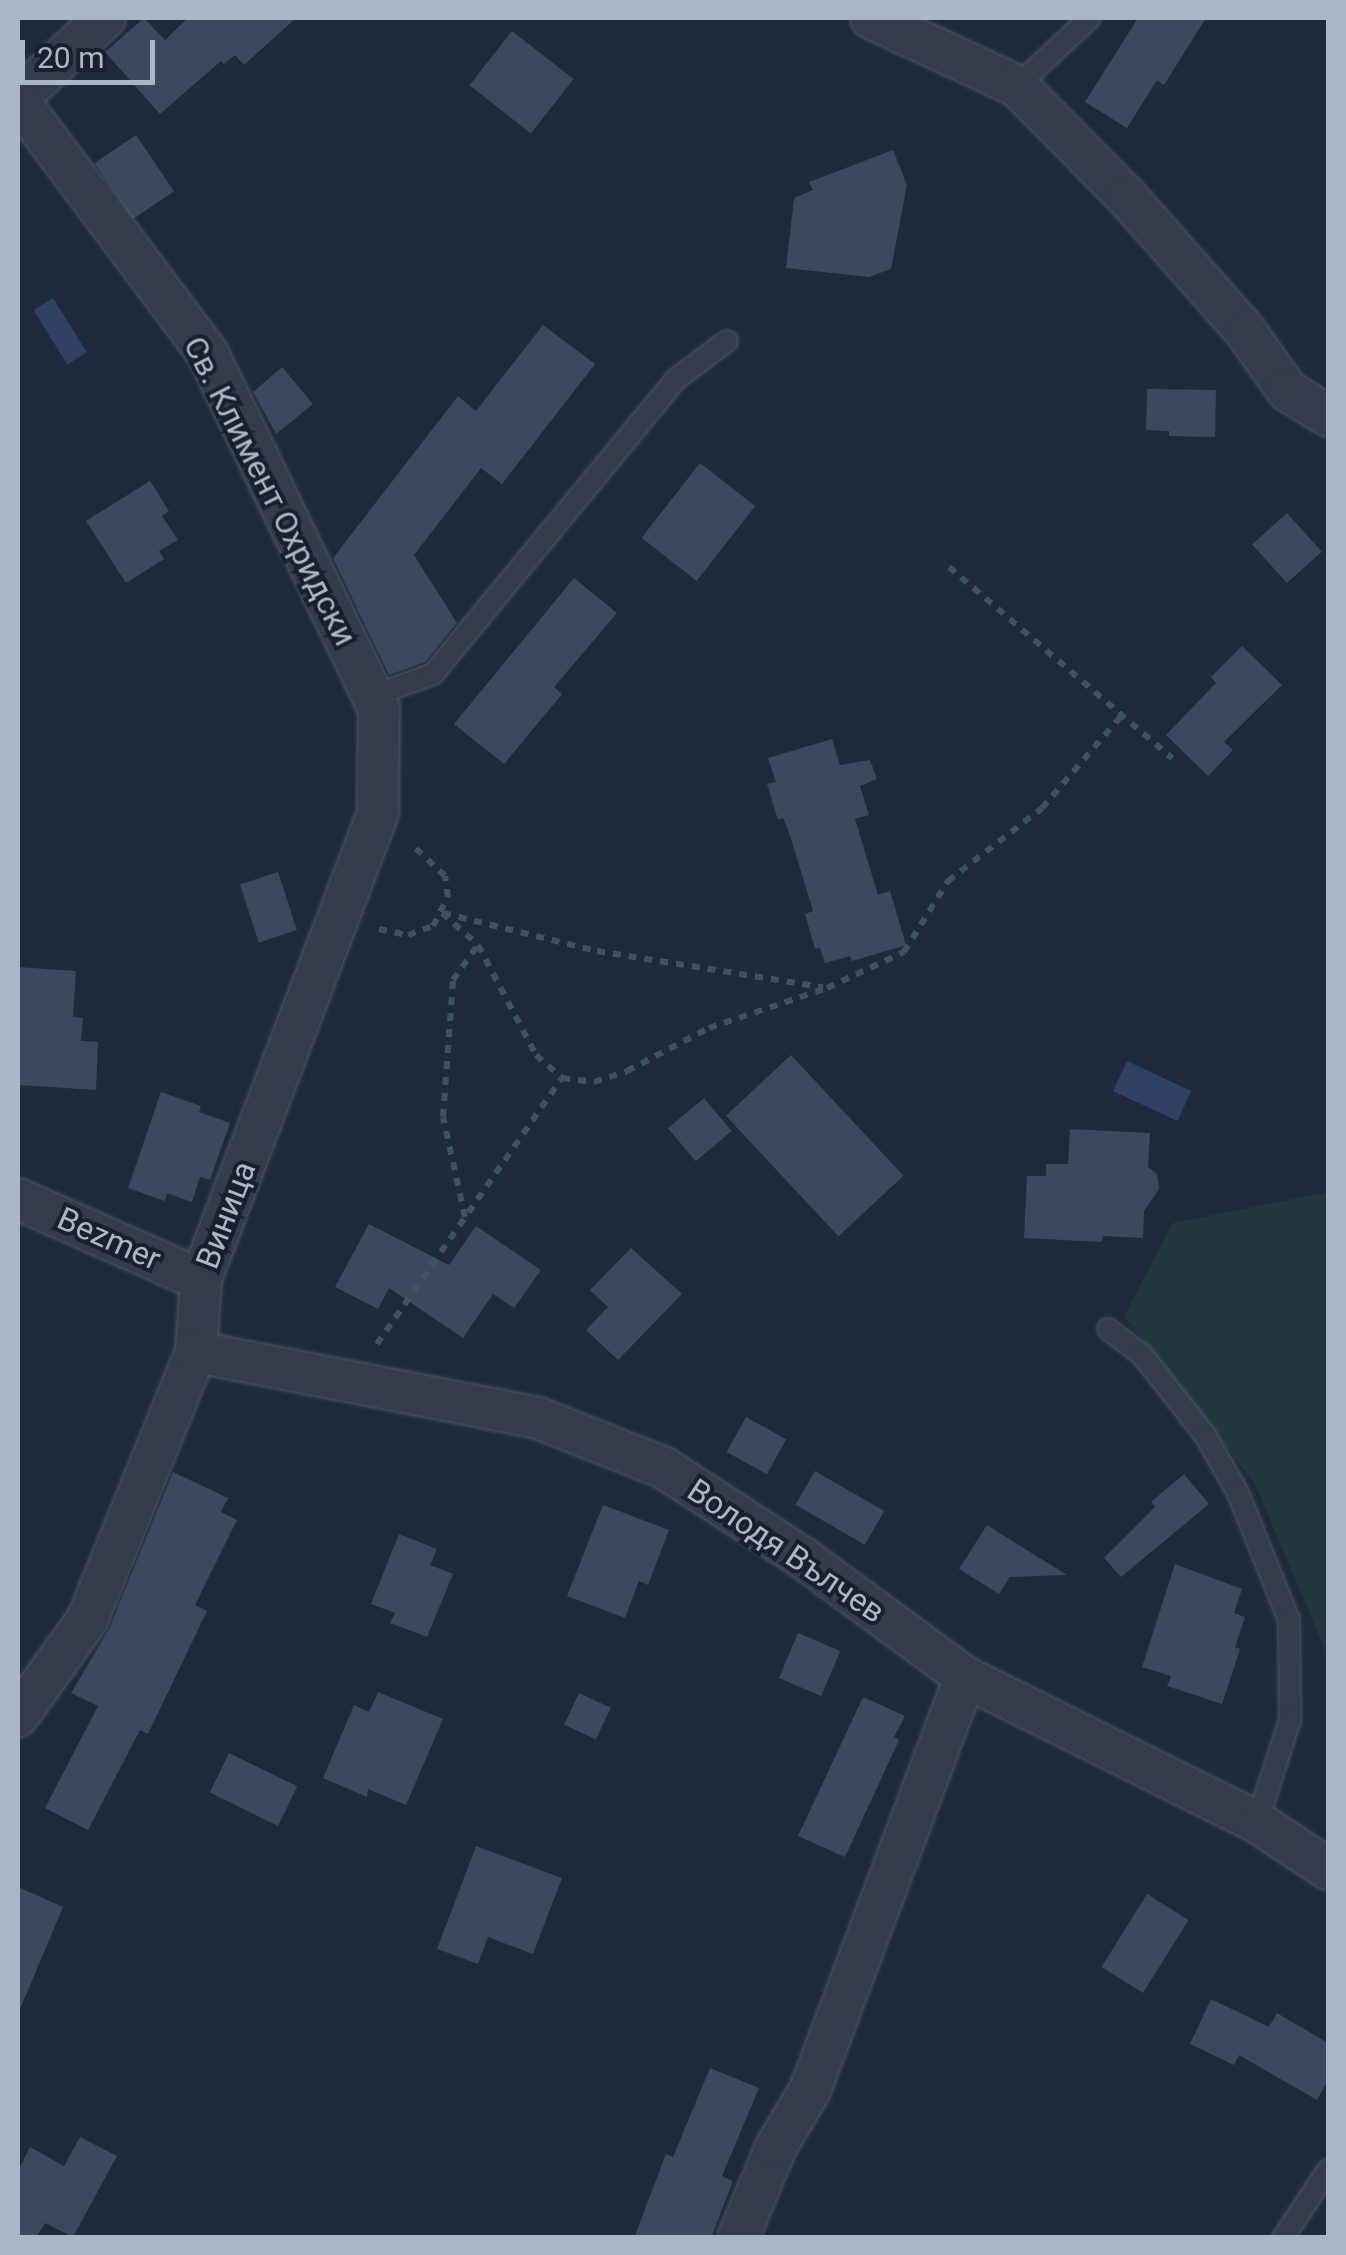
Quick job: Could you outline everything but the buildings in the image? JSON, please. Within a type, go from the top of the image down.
[{"type":"street","points":[[18,98],[105,18]]},
{"type":"street","points":[[870,18],[1016,86],[1140,212],[1245,331],[1288,392],[1328,416]]},
{"type":"street","name":"Св. Климент Охридски","points":[[18,98],[208,354],[379,709],[378,813]]},
{"type":"street","name":"Виница","points":[[18,1716],[88,1620],[196,1352],[201,1280],[378,813]]},
{"type":"street","name":"Bezmer","points":[[18,1199],[201,1280]]},
{"type":"street","name":"Володя Вълчев","points":[[196,1352],[538,1418],[664,1468],[803,1558],[966,1677],[1257,1822],[1328,1869]]},
{"type":"street","points":[[738,2238],[776,2148],[810,2090],[966,1677]]},
{"type":"lane","points":[[1016,86],[1090,18]]},
{"type":"lane","points":[[372,696],[433,674],[675,380],[727,341]]},
{"type":"lane","points":[[1108,1329],[1142,1356],[1205,1435],[1238,1493],[1289,1620],[1290,1720],[1257,1822]]},
{"type":"lane","points":[[1283,2238],[1328,2170]]},
{"type":"path","points":[[949,567],[1172,758]]},
{"type":"path","points":[[442,913],[478,945],[536,1056],[562,1078],[594,1082],[627,1072],[709,1028],[828,988],[904,952],[948,881],[1042,808],[1122,715]]},
{"type":"path","points":[[339,921],[408,935],[433,926],[448,897],[444,876],[378,813]]},
{"type":"path","points":[[442,913],[597,951],[828,988]]},
{"type":"path","points":[[465,1217],[443,1117],[453,980],[478,945]]},
{"type":"path","points":[[351,1382],[562,1078]]},
{"type":"green space","points":[[1328,1192],[1328,1657],[1255,1484],[1124,1316],[1173,1223]]},
{"type":"water","points":[[53,298],[87,352],[67,364],[33,310]]},
{"type":"water","points":[[1127,1061],[1191,1091],[1177,1121],[1113,1091]]}]
